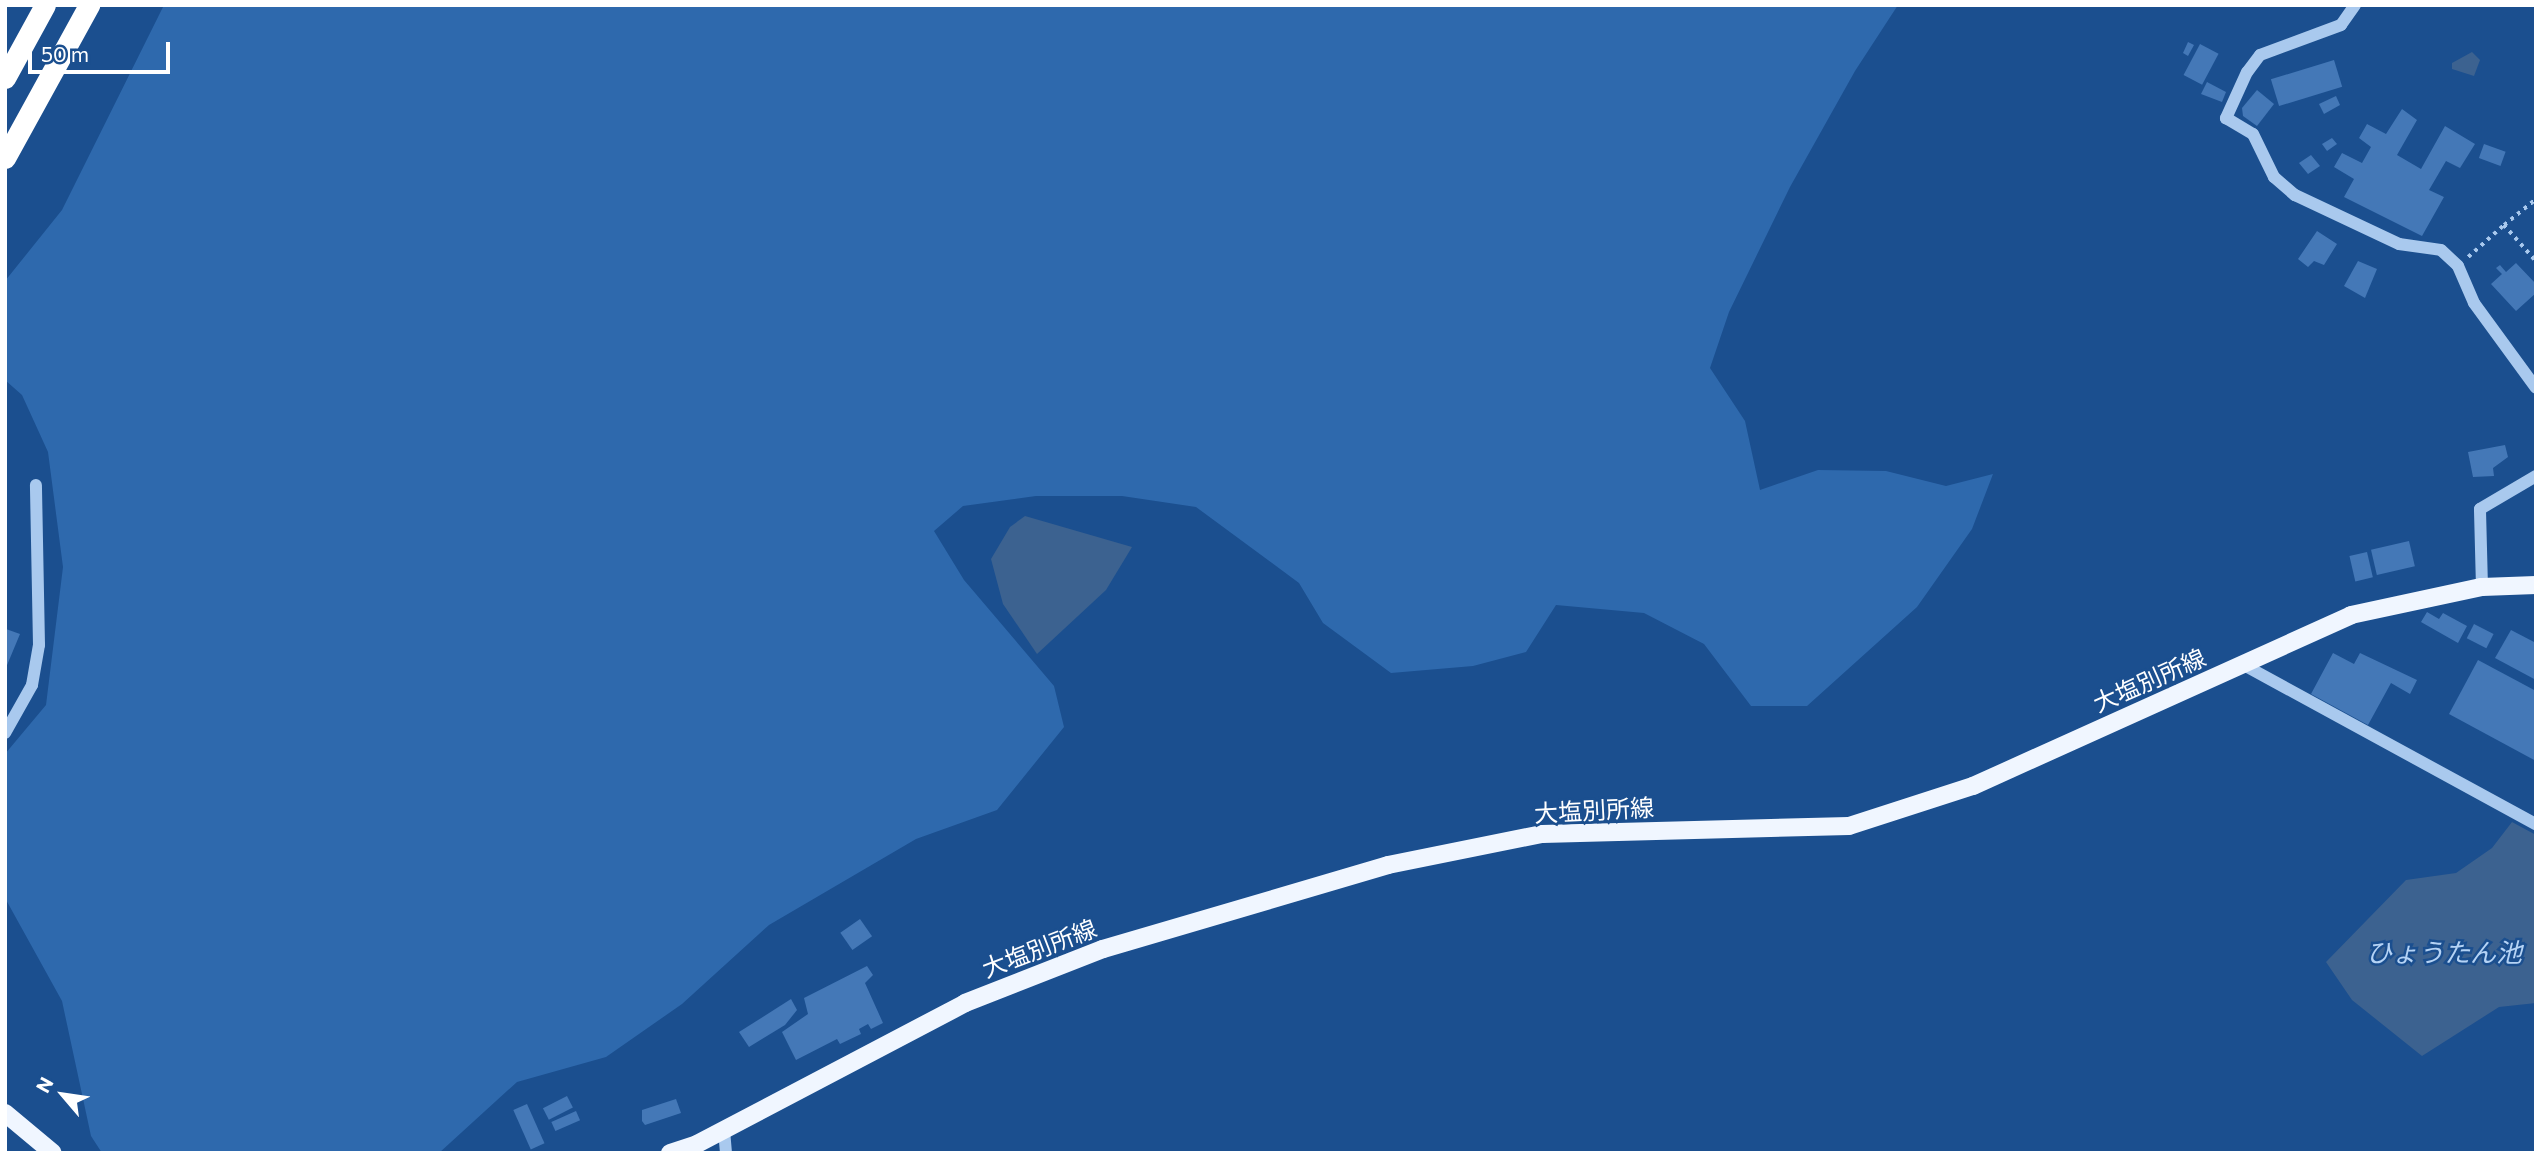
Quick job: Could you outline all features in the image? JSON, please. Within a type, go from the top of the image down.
[{"type":"highway","points":[[5,78],[46,5]]},
{"type":"highway","points":[[5,158],[89,5]]},
{"type":"main road","name":"大塩別所線","points":[[670,1153],[724,1130],[965,1003],[1103,949],[1388,865],[1542,834],[1849,825],[1973,786],[2351,615],[2482,587],[2536,585]]},
{"type":"main road","points":[[5,1113],[53,1153]]},
{"type":"street","points":[[2355,5],[2341,25],[2260,55],[2226,118],[2253,134],[2274,177],[2295,195],[2399,244],[2441,250],[2458,266],[2474,303],[2536,388]]},
{"type":"street","points":[[2482,587],[2480,509],[2536,476]]},
{"type":"street","points":[[5,733],[32,685],[39,645],[36,485]]},
{"type":"street","points":[[2242,664],[2536,824]]},
{"type":"street","points":[[724,1130],[726,1153]]},
{"type":"path","points":[[2458,266],[2536,199]]},
{"type":"path","points":[[2504,225],[2536,261]]},
{"type":"shaded area","points":[[164,5],[1898,5],[1855,71],[1790,187],[1729,312],[1710,368],[1745,421],[1760,490],[1818,470],[1886,471],[1946,486],[1993,474],[1972,529],[1917,607],[1807,706],[1751,706],[1704,644],[1644,613],[1556,605],[1526,652],[1473,666],[1391,673],[1323,623],[1299,583],[1196,507],[1122,496],[1036,496],[963,506],[934,531],[964,580],[1054,686],[1064,727],[997,810],[916,839],[769,925],[682,1004],[606,1057],[517,1082],[439,1153],[102,1153],[91,1136],[62,1001],[5,898],[5,754],[46,705],[63,567],[48,452],[22,395],[5,380],[5,281],[62,210]]},
{"type":"water","points":[[2472,52],[2480,60],[2474,76],[2452,69],[2452,63]]},
{"type":"water","points":[[1025,516],[1132,547],[1106,590],[1037,654],[1003,604],[991,559],[1010,527]]},
{"type":"water","name":"ひょうたん池","points":[[2512,822],[2536,835],[2536,1003],[2499,1007],[2422,1056],[2352,1000],[2326,962],[2406,880],[2456,873],[2492,848]]},
{"type":"building","points":[[2188,42],[2194,45],[2188,56],[2183,53]]},
{"type":"building","points":[[2200,44],[2219,54],[2202,85],[2184,75]]},
{"type":"building","points":[[2334,60],[2342,87],[2279,106],[2271,79]]},
{"type":"building","points":[[2207,82],[2226,92],[2222,102],[2201,94]]},
{"type":"building","points":[[2257,90],[2274,104],[2257,126],[2243,116],[2242,108]]},
{"type":"building","points":[[2336,96],[2340,105],[2324,114],[2319,104]]},
{"type":"building","points":[[2402,109],[2417,120],[2397,155],[2421,169],[2445,126],[2475,144],[2460,168],[2446,161],[2429,190],[2444,197],[2422,236],[2344,197],[2354,179],[2334,167],[2342,153],[2362,163],[2371,147],[2359,138],[2367,124],[2386,134]]},
{"type":"building","points":[[2332,138],[2337,144],[2327,151],[2322,144]]},
{"type":"building","points":[[2484,144],[2506,152],[2500,166],[2479,158]]},
{"type":"building","points":[[2311,155],[2320,166],[2308,174],[2299,163]]},
{"type":"building","points":[[2317,231],[2337,244],[2324,265],[2314,261],[2308,267],[2298,259]]},
{"type":"building","points":[[2358,261],[2377,269],[2365,298],[2344,286]]},
{"type":"building","points":[[2516,263],[2536,284],[2536,293],[2516,311],[2491,284],[2502,274],[2496,268],[2500,265],[2506,272]]},
{"type":"building","points":[[2505,445],[2508,457],[2493,468],[2494,476],[2473,477],[2468,452]]},
{"type":"building","points":[[2409,541],[2415,566],[2377,575],[2371,550]]},
{"type":"building","points":[[2367,552],[2373,577],[2355,581],[2349,556]]},
{"type":"building","points":[[2427,612],[2439,619],[2443,613],[2467,626],[2458,643],[2421,622]]},
{"type":"building","points":[[2474,624],[2494,634],[2486,648],[2467,638]]},
{"type":"building","points":[[5,630],[20,634],[5,670]]},
{"type":"building","points":[[2511,630],[2536,643],[2536,680],[2495,658]]},
{"type":"building","points":[[2333,653],[2354,664],[2360,653],[2417,680],[2410,694],[2391,683],[2368,725],[2311,694]]},
{"type":"building","points":[[2478,660],[2536,691],[2536,761],[2449,714]]},
{"type":"building","points":[[860,919],[872,936],[852,950],[840,933]]},
{"type":"building","points":[[867,966],[873,975],[865,983],[883,1023],[871,1029],[868,1024],[859,1029],[861,1034],[840,1044],[837,1039],[796,1060],[782,1032],[808,1014],[804,998]]},
{"type":"building","points":[[791,999],[797,1010],[785,1025],[749,1047],[739,1032]]},
{"type":"building","points":[[567,1096],[573,1108],[549,1120],[543,1108]]},
{"type":"building","points":[[676,1099],[681,1113],[645,1125],[642,1121],[642,1110]]},
{"type":"building","points":[[527,1104],[544,1143],[531,1149],[513,1110]]},
{"type":"building","points":[[576,1111],[580,1120],[555,1131],[551,1122]]}]
